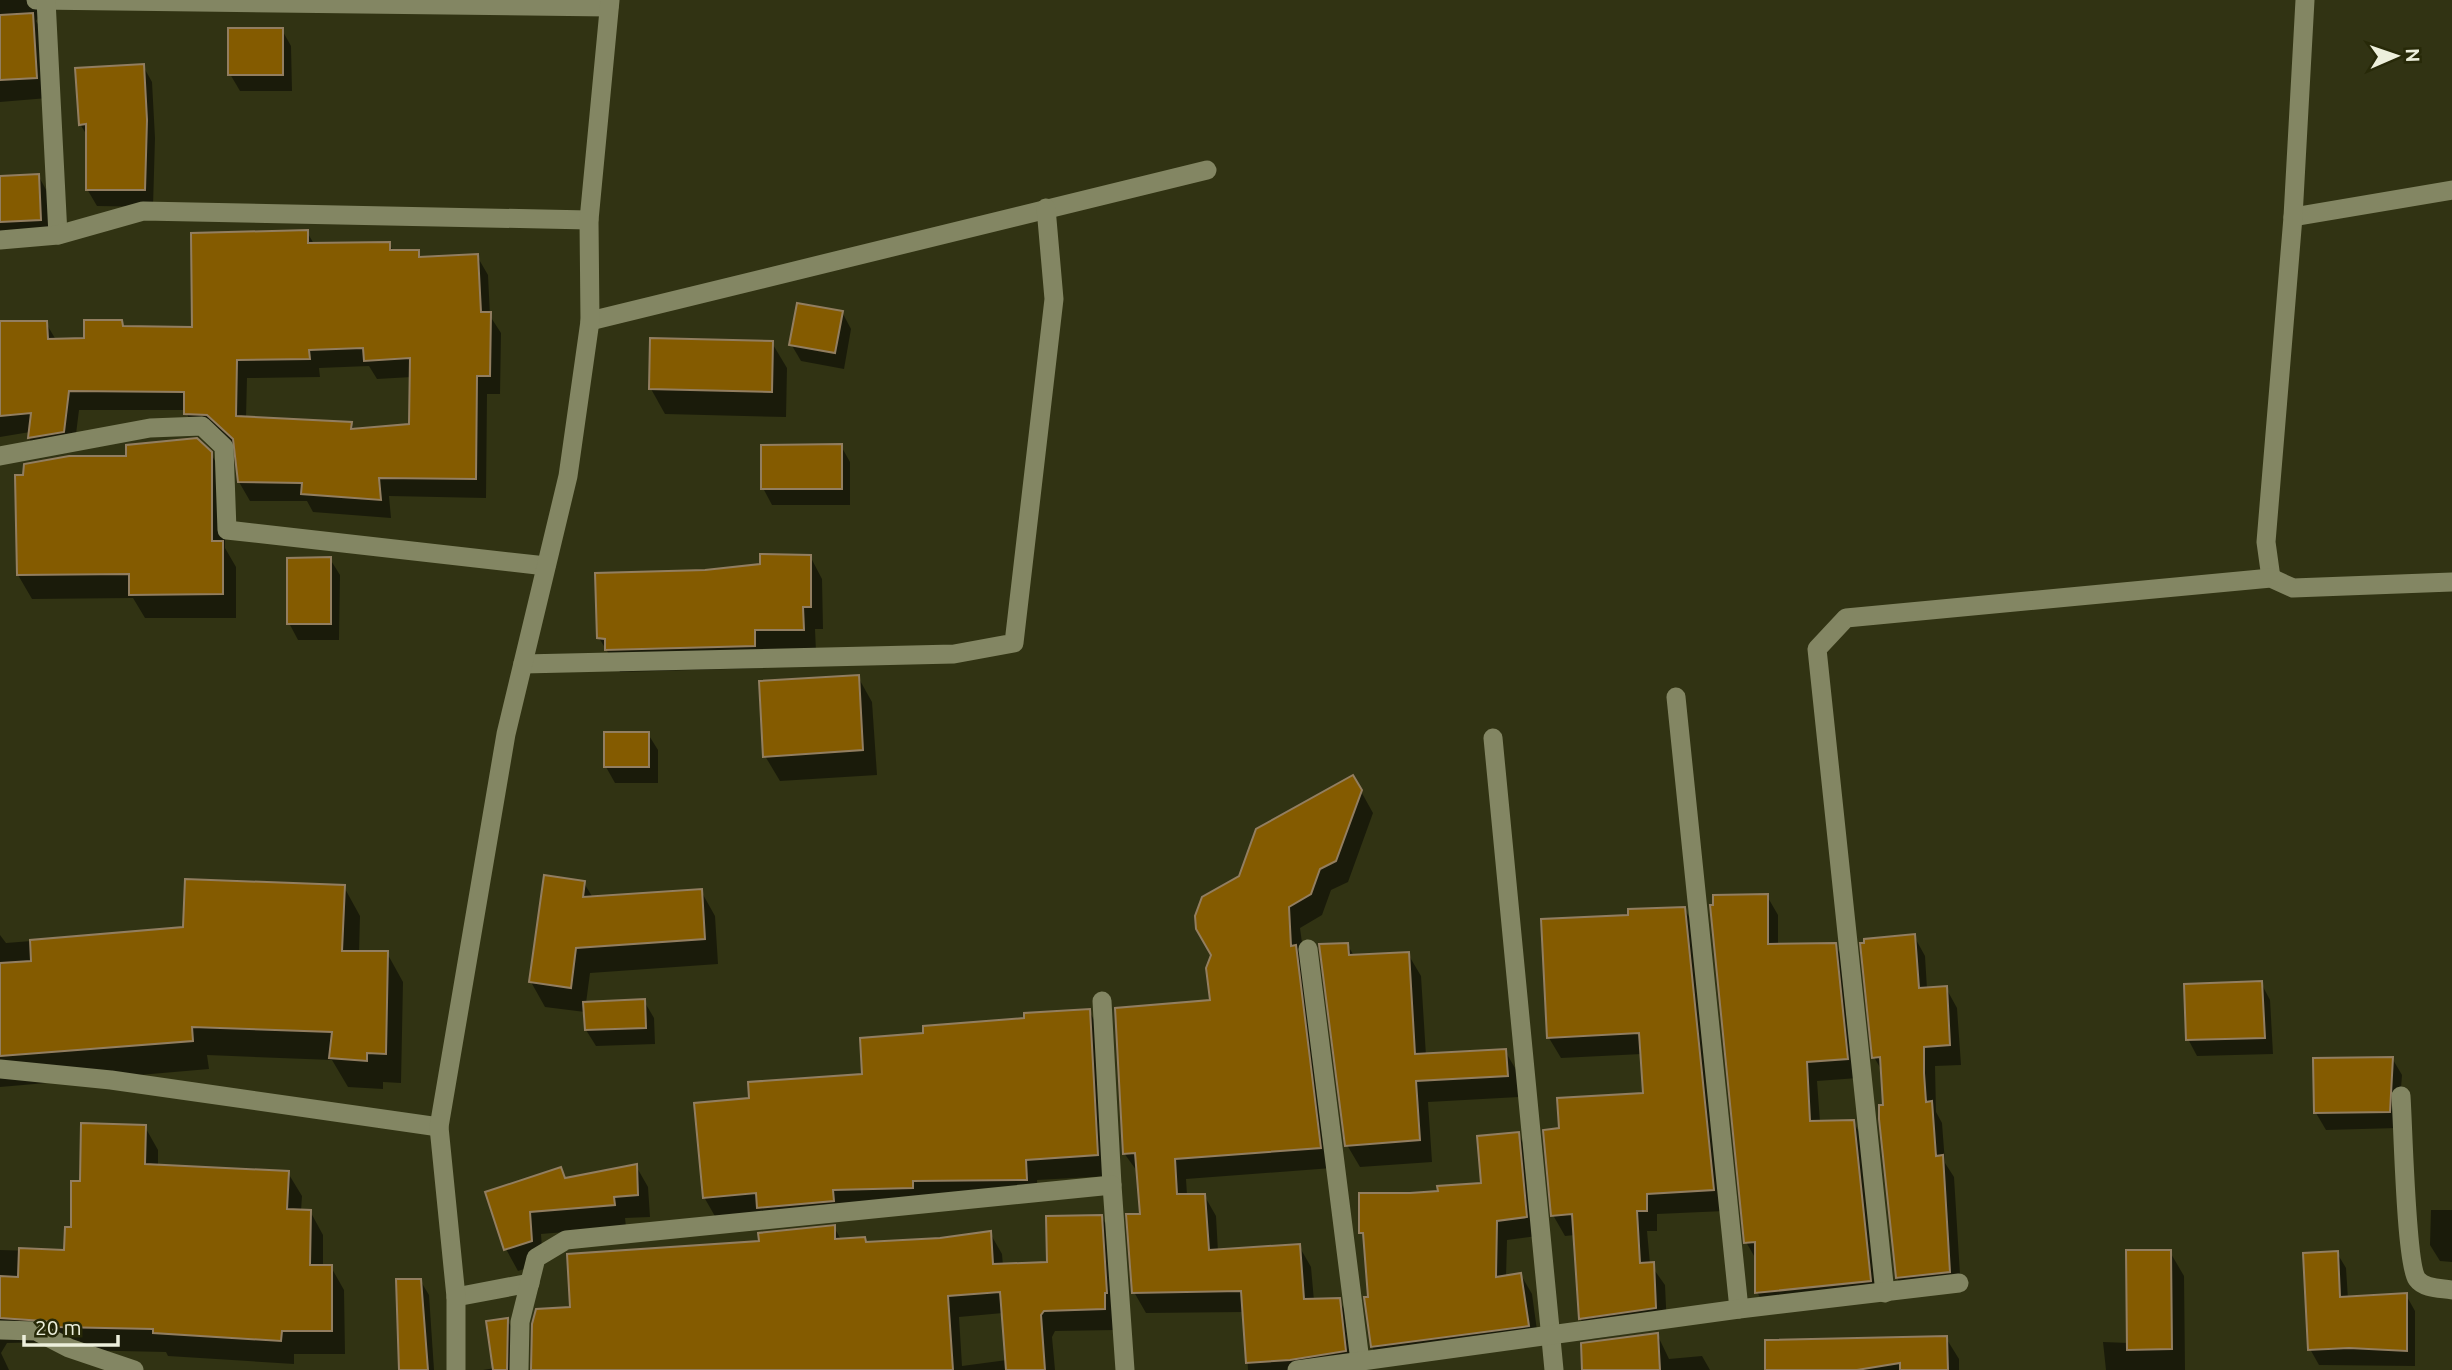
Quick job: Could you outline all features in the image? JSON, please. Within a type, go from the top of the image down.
[{"type":"street","points":[[36,0],[610,4],[589,220],[590,321],[568,476],[506,734],[439,1127],[456,1297],[456,1370]]},
{"type":"street","points":[[46,0],[58,235]]},
{"type":"street","points":[[2270,578],[2266,542],[2293,218],[2305,0]]},
{"type":"street","points":[[590,321],[1207,170]]},
{"type":"street","points":[[2293,218],[2452,190]]},
{"type":"street","points":[[523,664],[954,654],[1014,643],[1054,299],[1046,208]]},
{"type":"street","points":[[0,240],[58,235],[143,211],[589,220]]},
{"type":"street","points":[[0,456],[150,428],[202,426],[225,447],[227,530],[546,566]]},
{"type":"street","points":[[1885,1293],[1817,649],[1846,618],[2270,578],[2293,588],[2452,582]]},
{"type":"street","points":[[1676,697],[1739,1309]]},
{"type":"street","points":[[1493,738],[1554,1370]]},
{"type":"street","points":[[1308,949],[1360,1361]]},
{"type":"street","points":[[1102,1001],[1125,1370]]},
{"type":"street","points":[[0,1069],[111,1080],[439,1127]]},
{"type":"street","points":[[2401,1096],[2409,1248],[2416,1278],[2424,1286],[2452,1290]]},
{"type":"street","points":[[519,1370],[520,1322],[536,1258],[566,1240],[1112,1185]]},
{"type":"street","points":[[456,1297],[530,1283]]},
{"type":"street","points":[[1297,1370],[1739,1309],[1959,1283]]},
{"type":"street","points":[[0,1330],[36,1331],[69,1348],[134,1370]]},
{"type":"building","points":[[33,13],[37,78],[0,80],[0,15]]},
{"type":"building","points":[[228,28],[283,28],[283,75],[228,75]]},
{"type":"building","points":[[144,64],[147,120],[145,190],[86,190],[86,124],[79,125],[75,68]]},
{"type":"building","points":[[39,174],[41,220],[0,222],[0,176]]},
{"type":"building","points":[[308,230],[308,243],[390,242],[390,250],[419,250],[419,257],[478,254],[481,312],[491,312],[490,376],[477,376],[476,479],[379,478],[381,500],[301,494],[302,483],[238,482],[233,439],[207,415],[184,414],[184,392],[69,391],[64,432],[28,438],[31,413],[0,416],[0,321],[47,321],[48,339],[84,338],[84,320],[122,320],[123,326],[192,327],[191,233]],"holes":[[[363,348],[364,361],[410,358],[409,424],[351,429],[352,422],[236,416],[237,360],[310,359],[309,350]]]},
{"type":"building","points":[[797,303],[843,311],[835,353],[789,345]]},
{"type":"building","points":[[650,338],[773,341],[772,392],[649,389]]},
{"type":"building","points":[[197,438],[212,452],[212,541],[223,541],[223,594],[129,595],[129,574],[17,575],[15,475],[23,475],[24,464],[69,456],[126,456],[126,445]]},
{"type":"building","points":[[842,444],[842,489],[761,489],[761,445]]},
{"type":"building","points":[[760,554],[811,555],[811,607],[803,607],[804,630],[755,630],[755,646],[605,650],[605,639],[597,638],[595,573],[705,570],[760,564]]},
{"type":"building","points":[[331,557],[331,624],[287,624],[287,558]]},
{"type":"building","points":[[859,675],[863,750],[763,757],[759,681]]},
{"type":"building","points":[[604,732],[649,732],[649,767],[604,767]]},
{"type":"building","points":[[1353,775],[1362,790],[1336,861],[1320,869],[1311,894],[1289,907],[1291,946],[1296,945],[1321,1148],[1175,1159],[1177,1194],[1205,1194],[1209,1250],[1300,1244],[1304,1299],[1340,1298],[1346,1351],[1290,1360],[1246,1363],[1241,1291],[1132,1293],[1126,1214],[1140,1214],[1135,1153],[1123,1154],[1115,1008],[1210,1000],[1206,968],[1211,955],[1196,929],[1195,916],[1202,897],[1239,876],[1256,829]]},
{"type":"building","points":[[544,875],[585,881],[583,897],[702,889],[705,939],[576,948],[571,988],[529,982]]},
{"type":"building","points":[[185,879],[345,885],[342,951],[388,951],[386,1054],[367,1053],[367,1061],[329,1058],[332,1032],[192,1027],[193,1041],[0,1056],[0,963],[31,961],[30,940],[183,927]]},
{"type":"building","points":[[1768,894],[1768,944],[1836,943],[1848,1059],[1807,1062],[1810,1121],[1854,1120],[1871,1281],[1755,1293],[1755,1242],[1744,1243],[1710,905],[1713,905],[1713,895]]},
{"type":"building","points":[[1685,907],[1714,1190],[1647,1194],[1647,1211],[1637,1211],[1640,1263],[1654,1262],[1656,1308],[1579,1319],[1572,1214],[1551,1216],[1543,1130],[1559,1128],[1557,1098],[1643,1093],[1639,1033],[1547,1038],[1541,919],[1628,915],[1628,909]]},
{"type":"building","points":[[1915,934],[1919,988],[1947,986],[1950,1045],[1924,1047],[1924,1073],[1926,1102],[1932,1101],[1936,1156],[1943,1155],[1950,1272],[1896,1278],[1879,1119],[1879,1105],[1883,1105],[1880,1057],[1872,1058],[1860,943],[1864,943],[1864,939]]},
{"type":"building","points":[[1348,943],[1349,955],[1409,952],[1415,1054],[1506,1049],[1508,1076],[1416,1081],[1420,1140],[1345,1146],[1319,944]]},
{"type":"building","points":[[2262,981],[2265,1038],[2186,1040],[2184,984]]},
{"type":"building","points":[[645,999],[646,1028],[585,1030],[583,1002]]},
{"type":"building","points":[[1090,1009],[1098,1155],[1026,1160],[1027,1180],[913,1181],[913,1188],[833,1190],[834,1201],[757,1208],[756,1193],[703,1198],[694,1103],[749,1098],[748,1082],[862,1074],[860,1038],[923,1033],[923,1026],[1024,1018],[1024,1013]]},
{"type":"building","points":[[2393,1057],[2390,1112],[2314,1113],[2313,1058]]},
{"type":"building","points":[[81,1123],[146,1125],[145,1164],[289,1171],[287,1209],[311,1210],[310,1265],[332,1265],[332,1331],[282,1331],[281,1341],[153,1333],[153,1329],[57,1327],[57,1322],[0,1318],[0,1276],[18,1277],[19,1248],[64,1250],[65,1227],[71,1227],[71,1181],[80,1181]]},
{"type":"building","points":[[1519,1132],[1527,1217],[1497,1221],[1496,1277],[1521,1273],[1529,1326],[1371,1347],[1364,1297],[1368,1297],[1363,1233],[1359,1233],[1359,1193],[1438,1191],[1437,1186],[1481,1183],[1477,1136]]},
{"type":"building","points":[[637,1164],[638,1195],[614,1197],[615,1205],[530,1212],[532,1241],[504,1250],[485,1192],[561,1167],[565,1178]]},
{"type":"building","points":[[1102,1215],[1107,1293],[1105,1309],[1044,1311],[1041,1315],[1045,1370],[1006,1370],[1000,1292],[948,1296],[953,1370],[531,1370],[532,1324],[536,1309],[570,1307],[567,1254],[759,1241],[758,1233],[835,1225],[835,1239],[865,1237],[866,1242],[940,1238],[991,1231],[993,1264],[1047,1262],[1046,1216]]},
{"type":"building","points":[[2126,1250],[2171,1250],[2172,1349],[2127,1350]]},
{"type":"building","points":[[2338,1251],[2340,1297],[2407,1293],[2407,1351],[2349,1348],[2308,1350],[2303,1253]]},
{"type":"building","points":[[396,1279],[421,1279],[428,1370],[399,1370]]},
{"type":"building","points":[[508,1318],[507,1370],[493,1370],[486,1321]]},
{"type":"building","points":[[1658,1333],[1660,1370],[1582,1370],[1581,1343]]},
{"type":"building","points":[[1947,1336],[1948,1370],[1900,1370],[1900,1363],[1857,1370],[1765,1370],[1765,1340]]}]
